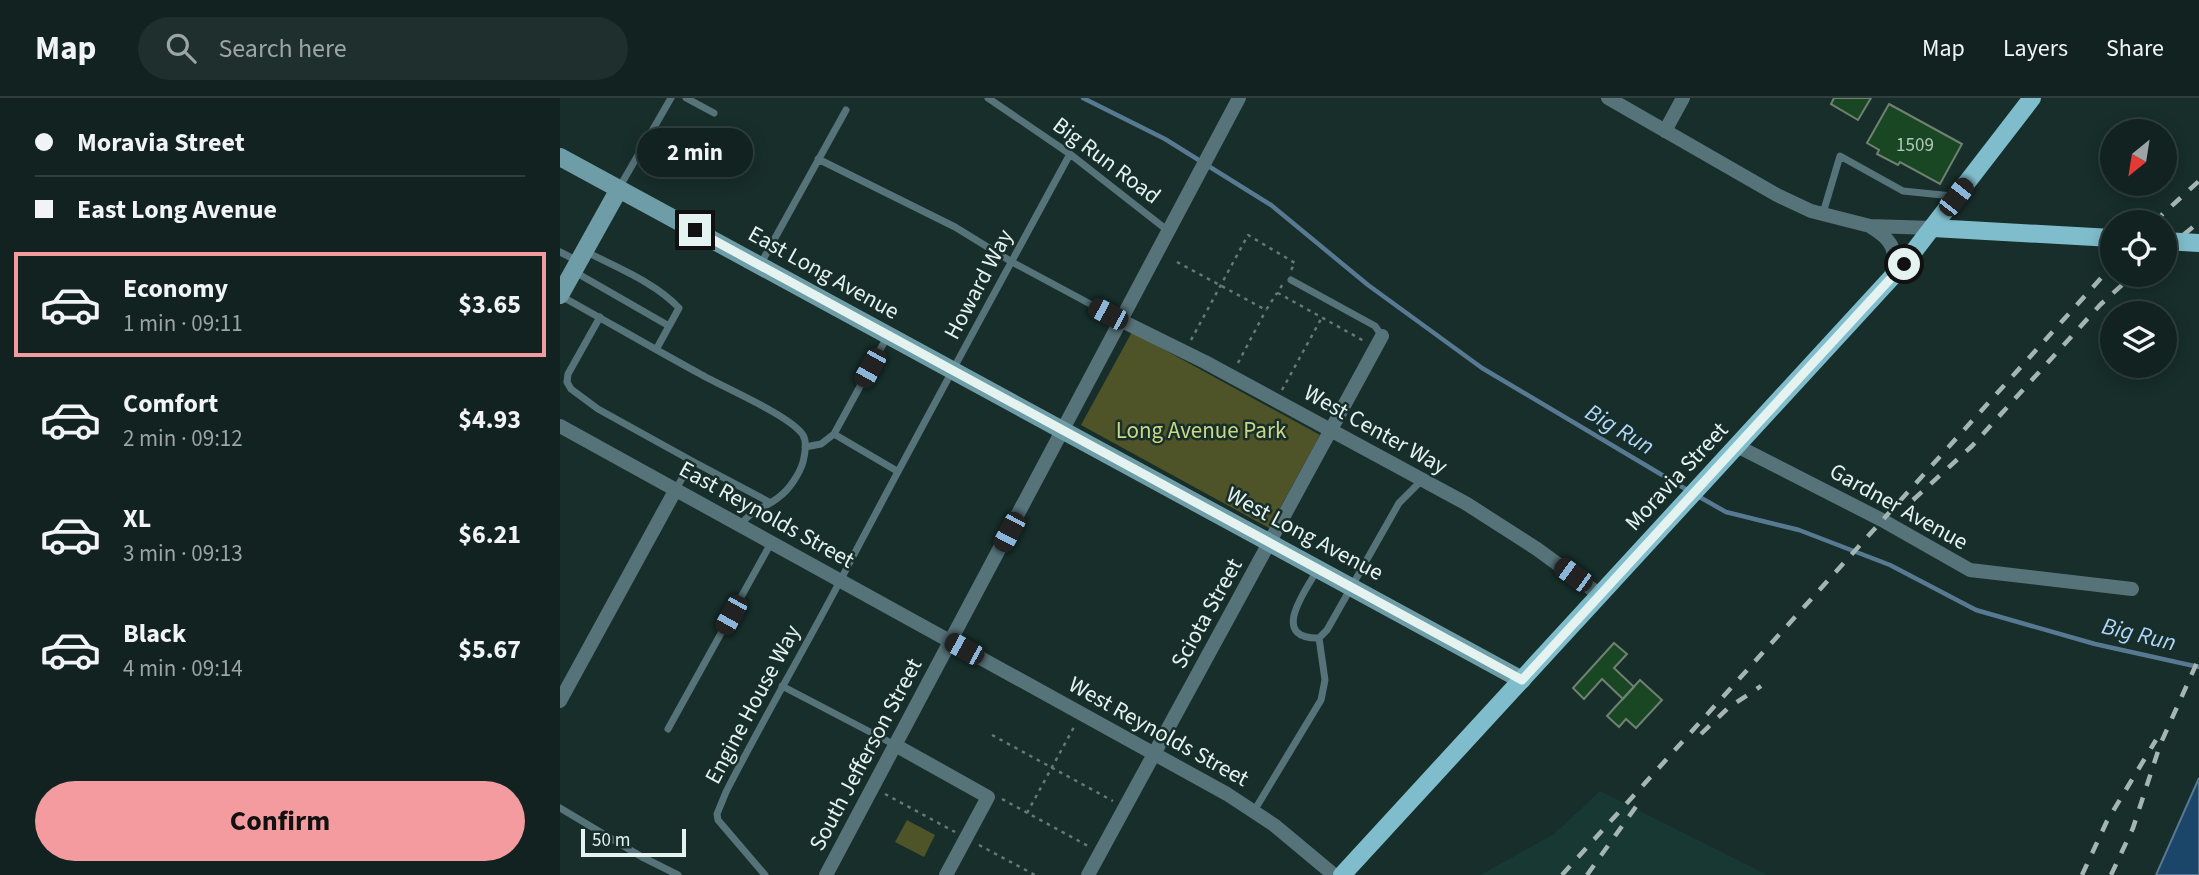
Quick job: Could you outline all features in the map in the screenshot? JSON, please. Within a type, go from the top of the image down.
[{"type":"main road","name":"Moravia Street","points":[[1342,875],[1889,280],[1933,228],[2032,98]]},
{"type":"main road","points":[[1933,228],[2100,237]]},
{"type":"main road","points":[[2177,242],[2199,243]]},
{"type":"street","name":"South Jefferson Street","points":[[826,875],[1239,98]]},
{"type":"street","points":[[1608,98],[1777,195],[1822,215],[1870,226],[1933,228]]},
{"type":"street","points":[[1634,114],[1636,98]]},
{"type":"street","points":[[1665,131],[1683,98]]},
{"type":"street","name":"East Long Avenue","points":[[560,157],[1063,431]]},
{"type":"street","points":[[560,295],[619,189]]},
{"type":"street","points":[[1870,226],[1883,234],[1893,249],[1894,266],[1889,280]]},
{"type":"street","name":"West Center Way","points":[[1120,320],[1332,430],[1503,526],[1600,594]]},
{"type":"street","name":"Sciota Street","points":[[1088,875],[1382,336]]},
{"type":"street","name":"East Reynolds Street","points":[[560,426],[951,642]]},
{"type":"street","name":"West Long Avenue","points":[[1063,431],[1522,680]]},
{"type":"street","name":"Gardner Avenue","points":[[1737,446],[1882,520],[1970,570],[2132,589]]},
{"type":"street","points":[[560,700],[676,489]]},
{"type":"street","name":"West Reynolds Street","points":[[951,642],[1254,811],[1334,875]]},
{"type":"street","points":[[895,745],[988,797],[946,875]]},
{"type":"lane","points":[[619,189],[671,98]]},
{"type":"lane","points":[[686,98],[714,113]]},
{"type":"lane","name":"Big Run Road","points":[[988,98],[1070,154],[1167,230]]},
{"type":"lane","points":[[760,266],[846,110]]},
{"type":"lane","name":"Howard Way","points":[[840,581],[1070,154]]},
{"type":"lane","points":[[1822,215],[1840,156],[1903,191],[1956,197]]},
{"type":"lane","points":[[818,159],[955,227],[1012,262],[1120,320]]},
{"type":"lane","points":[[560,252],[654,289],[671,300],[679,308],[657,348]]},
{"type":"lane","points":[[579,261],[669,326]]},
{"type":"lane","points":[[1288,279],[1376,326],[1382,336]]},
{"type":"lane","points":[[560,295],[784,419],[803,435],[803,464],[797,475],[780,497],[746,516],[741,525]]},
{"type":"lane","points":[[600,317],[568,373],[567,382],[571,389],[598,409],[769,502]]},
{"type":"lane","points":[[805,447],[821,444],[834,434],[888,335]]},
{"type":"lane","points":[[834,434],[897,471]]},
{"type":"lane","points":[[676,489],[692,461]]},
{"type":"lane","points":[[1318,568],[1295,611],[1293,624],[1297,633],[1307,638],[1319,638],[1327,630],[1399,503],[1422,480]]},
{"type":"lane","points":[[668,729],[771,542]]},
{"type":"lane","name":"Engine House Way","points":[[765,875],[722,827],[717,814],[731,781],[840,581]]},
{"type":"lane","points":[[1254,811],[1321,700],[1325,680],[1319,638]]},
{"type":"lane","points":[[782,686],[895,745]]},
{"type":"lane","points":[[560,808],[642,857],[678,875]]},
{"type":"path","points":[[1189,343],[1248,235],[1295,263],[1235,368]]},
{"type":"path","points":[[1177,262],[1266,310]]},
{"type":"path","points":[[1278,293],[1364,341]]},
{"type":"path","points":[[1281,393],[1322,317]]},
{"type":"path","points":[[1027,813],[1076,724]]},
{"type":"path","points":[[992,735],[1113,801]]},
{"type":"path","points":[[988,797],[1000,798],[1088,846]]},
{"type":"shaded area","points":[[1600,791],[1767,875],[1480,875],[1554,834]]},
{"type":"green space","name":"Long Avenue Park","points":[[1132,332],[1320,435],[1269,528],[1081,425]]},
{"type":"green space","points":[[907,820],[935,835],[924,857],[895,842]]},
{"type":"water","points":[[2199,778],[2199,875],[2156,875]]},
{"type":"building","points":[[1834,98],[1871,98],[1858,120],[1831,104]]},
{"type":"building","points":[[1889,104],[1962,144],[1940,184],[1900,162],[1898,165],[1877,154],[1879,150],[1867,143]]},
{"type":"building","points":[[1614,643],[1627,654],[1614,668],[1634,687],[1623,699],[1602,679],[1584,699],[1573,688]]},
{"type":"building","points":[[1640,680],[1662,700],[1636,728],[1626,719],[1619,727],[1607,716]]},
{"type":"waterway","name":"Big Run","points":[[1083,98],[1165,139],[1271,205],[1368,285],[1482,368],[1689,491]]},
{"type":"waterway","name":"Big Run","points":[[1696,495],[1726,512],[1799,530],[1890,565],[1976,610],[2095,644],[2199,667]]},
{"type":"railway","points":[[2167,210],[2199,181]]},
{"type":"railway","points":[[2177,240],[2199,222]]},
{"type":"railway","points":[[1562,875],[2100,279]]},
{"type":"railway","points":[[1913,500],[1972,446],[2100,305],[2120,287]]},
{"type":"railway","points":[[2111,875],[2133,828],[2160,745],[2199,658]]},
{"type":"railway","points":[[1701,734],[1728,708],[1761,686]]},
{"type":"railway","points":[[2082,875],[2107,821],[2156,740]]},
{"type":"railway","points":[[1587,875],[1640,801]]},
{"type":"route","points":[[695,230],[1522,680],[1904,264]]}]
